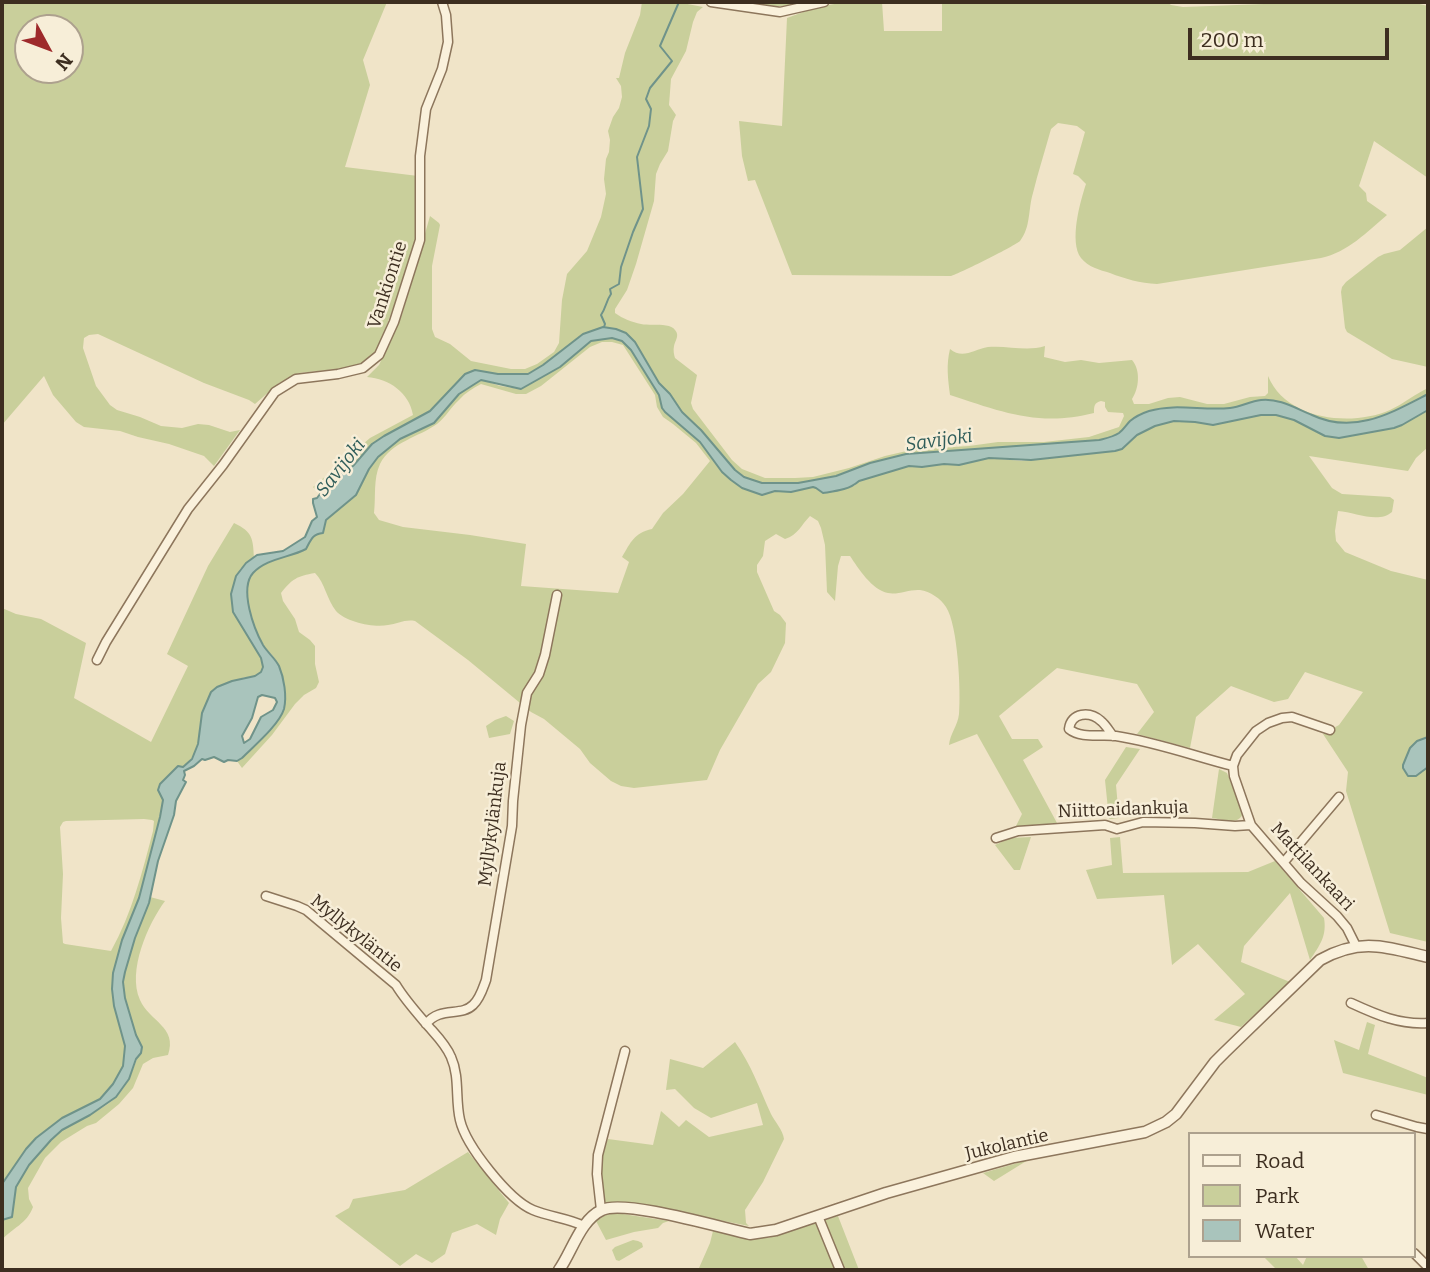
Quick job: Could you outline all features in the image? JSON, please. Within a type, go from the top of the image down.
[{"type":"street","name":"Vankiontie","points":[[97,660],[188,509],[275,391],[296,379],[363,368],[379,355],[394,322],[419,240],[420,156],[426,109],[442,69],[448,42],[442,2]]},
{"type":"street","points":[[712,2],[780,12],[824,2]]},
{"type":"street","name":"Myllykylänkuja","points":[[426,1024],[436,1016],[467,1010],[474,1005],[486,979],[512,826],[520,725],[527,692],[539,674],[545,655],[557,595]]},
{"type":"street","points":[[1113,736],[1099,719],[1091,715],[1081,714],[1069,724],[1069,729],[1075,734],[1113,736],[1152,743],[1233,766],[1237,755],[1256,731],[1268,723],[1292,717],[1330,730]]},
{"type":"street","name":"Mattilankaari","points":[[1233,766],[1251,825],[1307,890],[1337,916],[1356,946]]},
{"type":"street","points":[[1283,862],[1339,797]]},
{"type":"street","name":"Niittoaidankuja","points":[[996,838],[1017,831],[1105,825],[1116,829],[1143,822],[1251,825]]},
{"type":"street","name":"Myllykyläntie","points":[[266,896],[297,906],[315,917],[396,985],[403,997],[447,1048],[452,1058],[460,1120],[476,1152],[520,1202],[540,1213],[572,1220],[584,1226]]},
{"type":"street","name":"Jukolantie","points":[[601,1210],[644,1210],[750,1234],[776,1230],[886,1193],[1014,1157],[1144,1132],[1176,1114],[1220,1057],[1320,960],[1335,952],[1371,945],[1428,957]]},
{"type":"street","points":[[1351,1003],[1397,1021],[1428,1023]]},
{"type":"street","points":[[559,1270],[584,1226],[601,1210],[598,1155],[625,1051]]},
{"type":"street","points":[[1376,1115],[1415,1130],[1428,1129]]},
{"type":"street","points":[[818,1216],[840,1270]]},
{"type":"green space","points":[[2,2],[387,2],[363,60],[370,85],[345,167],[418,176],[416,236],[377,352],[362,365],[299,373],[279,383],[255,404],[98,334],[84,338],[83,348],[96,386],[117,410],[161,426],[182,428],[198,424],[230,432],[240,430],[214,466],[204,456],[169,444],[120,431],[84,427],[76,422],[53,395],[44,376],[2,425]]},
{"type":"green space","points":[[642,2],[677,2],[703,7],[697,12],[686,51],[671,79],[669,105],[676,115],[668,151],[656,174],[654,201],[636,264],[615,313],[634,322],[664,325],[675,330],[675,358],[697,375],[691,403],[693,409],[742,469],[765,478],[813,477],[911,450],[1089,437],[1119,427],[1124,416],[1123,413],[1108,412],[1105,402],[1101,401],[1095,405],[1094,413],[1074,417],[1021,416],[950,395],[950,349],[964,354],[988,347],[1045,346],[1044,357],[1065,362],[1132,360],[1138,374],[1132,399],[1134,404],[1149,404],[1180,397],[1207,404],[1224,404],[1265,396],[1268,393],[1268,376],[1277,391],[1289,402],[1304,411],[1321,416],[1357,418],[1374,415],[1395,408],[1428,388],[1428,394],[1386,414],[1357,422],[1328,420],[1312,415],[1287,404],[1268,400],[1230,408],[1159,409],[1140,415],[1119,433],[1099,440],[906,454],[870,463],[837,476],[798,483],[762,483],[744,477],[735,470],[682,412],[659,383],[635,342],[626,333],[583,334],[527,374],[498,374],[475,370],[465,374],[430,411],[372,444],[353,466],[337,475],[324,493],[320,494],[313,487],[370,438],[413,415],[407,400],[397,388],[367,377],[379,365],[402,315],[430,216],[440,225],[432,266],[432,329],[435,337],[450,344],[471,361],[511,369],[525,369],[554,352],[559,343],[567,274],[587,251],[601,217],[606,194],[604,179],[610,140],[608,131],[622,97],[621,86],[616,78],[619,78]]},
{"type":"green space","points":[[738,2],[807,2],[772,6]]},
{"type":"green space","points":[[846,2],[882,2],[884,31],[942,31],[942,2],[1167,2],[1183,7],[1411,2],[1428,6],[1428,178],[1374,141],[1359,186],[1366,193],[1367,201],[1387,215],[1340,251],[1321,258],[1157,284],[1145,283],[1098,269],[1081,258],[1076,232],[1086,184],[1073,174],[1085,132],[1077,126],[1058,123],[1051,129],[1031,199],[1024,236],[1016,244],[951,276],[792,275],[755,180],[748,181],[742,156],[739,121],[782,126],[787,18],[817,7]]},
{"type":"green space","points":[[1428,227],[1428,367],[1392,359],[1347,332],[1341,292],[1346,282],[1378,257],[1400,250]]},
{"type":"green space","points":[[612,338],[622,341],[631,350],[659,395],[662,408],[700,442],[722,472],[766,493],[792,492],[810,487],[854,486],[859,481],[909,466],[959,465],[989,458],[1022,461],[1122,449],[1137,435],[1174,421],[1213,425],[1261,415],[1276,415],[1294,420],[1325,436],[1339,438],[1394,428],[1428,410],[1428,447],[1416,458],[1408,471],[1309,456],[1332,488],[1342,494],[1390,497],[1394,500],[1392,512],[1380,517],[1338,511],[1336,541],[1345,552],[1391,571],[1428,580],[1428,942],[1390,933],[1346,791],[1348,772],[1323,734],[1339,725],[1363,692],[1305,672],[1288,699],[1274,702],[1231,686],[1196,717],[1190,748],[1137,734],[1154,712],[1137,684],[1057,668],[999,716],[1012,739],[1038,739],[1043,747],[1023,760],[1057,823],[1015,828],[1022,814],[977,734],[949,745],[960,704],[956,643],[946,607],[935,596],[924,591],[892,593],[876,588],[850,556],[841,556],[835,601],[827,592],[825,545],[821,528],[818,521],[810,516],[789,537],[785,539],[776,534],[765,541],[757,572],[774,611],[786,623],[785,643],[771,672],[758,684],[720,750],[707,780],[634,788],[611,781],[590,763],[580,749],[544,719],[531,712],[415,621],[375,626],[341,615],[333,607],[315,573],[295,579],[281,593],[299,632],[315,646],[319,682],[316,688],[295,704],[242,768],[237,761],[278,720],[276,661],[259,637],[247,598],[247,588],[253,573],[271,561],[306,549],[312,537],[323,533],[326,520],[356,495],[378,457],[400,439],[434,423],[459,394],[482,380],[521,389],[560,367],[591,341]],"holes":[[[602,342],[623,345],[655,395],[657,407],[663,417],[696,443],[710,461],[652,529],[641,533],[631,543],[622,557],[629,562],[618,593],[521,586],[526,544],[403,527],[379,520],[374,513],[376,476],[380,464],[391,450],[437,424],[464,395],[481,384],[516,394],[526,394],[541,386],[590,347]]]},
{"type":"green space","points":[[234,523],[248,533],[254,558],[240,569],[233,612],[259,655],[263,665],[261,673],[239,680],[203,719],[192,757],[183,767],[178,766],[158,790],[163,800],[160,817],[139,898],[122,940],[113,973],[114,1006],[125,1046],[123,1066],[100,1099],[89,1105],[14,1167],[2,1184],[2,608],[41,619],[86,643],[74,698],[151,742],[188,666],[167,654],[208,566]],"holes":[[[152,820],[153,831],[136,892],[111,951],[63,943],[60,827],[63,822]]]},
{"type":"green space","points":[[506,716],[514,721],[510,734],[489,738],[486,726]]},
{"type":"green space","points":[[1126,747],[1140,749],[1116,785],[1119,818],[1109,819],[1105,780]]},
{"type":"green space","points":[[1219,769],[1227,773],[1243,814],[1237,820],[1212,818]]},
{"type":"green space","points":[[1031,837],[1020,870],[1014,870],[995,845],[1010,838]]},
{"type":"green space","points":[[1120,837],[1123,873],[1248,872],[1275,861],[1324,918],[1324,935],[1320,945],[1310,960],[1290,893],[1244,946],[1241,962],[1290,982],[1241,1027],[1214,1020],[1245,994],[1198,944],[1172,965],[1164,895],[1097,899],[1086,870],[1112,865],[1110,838]]},
{"type":"green space","points":[[150,897],[165,901],[141,948],[136,976],[137,988],[144,1007],[166,1031],[170,1045],[168,1055],[153,1058],[143,1064],[133,1088],[119,1104],[96,1123],[61,1142],[45,1158],[28,1188],[33,1207],[30,1213],[2,1240],[2,1220],[12,1217],[17,1184],[33,1159],[64,1129],[113,1100],[132,1072],[142,1047],[127,1007],[124,977]]},
{"type":"green space","points":[[1367,1022],[1375,1025],[1368,1054],[1428,1078],[1428,1095],[1343,1073],[1334,1040],[1359,1050]]},
{"type":"green space","points":[[735,1042],[751,1068],[784,1139],[763,1182],[745,1210],[746,1223],[749,1226],[632,1203],[603,1205],[601,1172],[608,1139],[653,1145],[661,1111],[679,1127],[686,1120],[709,1137],[763,1125],[757,1103],[711,1118],[694,1108],[675,1089],[666,1090],[670,1059],[703,1068]]},
{"type":"green space","points":[[468,1152],[509,1203],[500,1219],[496,1235],[477,1224],[452,1233],[445,1254],[432,1263],[416,1254],[400,1266],[335,1216],[349,1208],[353,1199],[405,1190]]},
{"type":"green space","points":[[1028,1160],[994,1181],[983,1173]]},
{"type":"green space","points":[[616,1213],[669,1221],[658,1228],[606,1240],[596,1221]]},
{"type":"green space","points":[[838,1216],[859,1270],[699,1268],[713,1231],[750,1238],[768,1238]]},
{"type":"green space","points":[[633,1240],[642,1243],[643,1247],[619,1261],[616,1260],[612,1250]]},
{"type":"green space","points":[[1265,1258],[1297,1258],[1303,1265],[1306,1258],[1362,1258],[1369,1270],[1277,1270]]},
{"type":"water","points":[[603,327],[626,333],[635,342],[659,383],[682,412],[735,470],[744,477],[762,483],[798,483],[836,476],[870,463],[906,454],[1099,440],[1119,433],[1130,421],[1142,414],[1159,409],[1230,408],[1268,400],[1287,404],[1328,421],[1343,423],[1372,419],[1428,394],[1428,410],[1394,428],[1339,438],[1325,436],[1294,420],[1276,415],[1261,415],[1213,425],[1174,421],[1137,435],[1122,449],[1115,451],[1031,460],[989,458],[959,465],[909,466],[859,481],[837,491],[823,493],[813,487],[762,495],[742,488],[731,480],[700,442],[665,412],[659,395],[631,350],[622,341],[612,338],[591,341],[560,367],[521,389],[481,380],[459,394],[434,423],[400,439],[378,457],[356,495],[326,520],[323,533],[314,536],[306,549],[265,564],[253,573],[249,580],[249,609],[259,638],[281,671],[285,693],[284,709],[272,728],[242,758],[224,762],[214,757],[202,759],[184,771],[183,780],[186,782],[176,801],[149,903],[135,938],[123,982],[125,998],[142,1047],[141,1053],[129,1079],[116,1097],[62,1130],[29,1165],[16,1187],[12,1217],[2,1220],[2,1184],[26,1149],[62,1118],[100,1099],[123,1066],[125,1046],[114,1006],[113,973],[122,940],[139,898],[160,817],[163,800],[158,790],[160,784],[178,766],[183,767],[192,759],[198,744],[202,713],[211,692],[232,681],[255,676],[263,667],[261,658],[233,612],[231,594],[236,576],[246,563],[257,555],[283,551],[305,537],[312,521],[317,517],[313,499],[324,493],[326,484],[353,466],[372,444],[430,411],[465,374],[475,370],[498,374],[528,374],[583,334]],"holes":[[[262,695],[275,698],[277,702],[273,710],[261,717],[250,739],[244,743],[242,736],[252,718],[258,697]]]},
{"type":"water","points":[[1428,737],[1428,767],[1416,776],[1408,776],[1403,765],[1410,748],[1417,741]]},
{"type":"waterway","points":[[604,327],[601,315],[611,294],[610,289],[619,284],[621,267],[643,209],[637,157],[649,126],[651,109],[646,99],[650,88],[672,61],[660,46],[679,2]]},
{"type":"water label","name":"Savijoki","points":[[939,441]]},
{"type":"water label","name":"Savijoki","points":[[341,468]]}]
